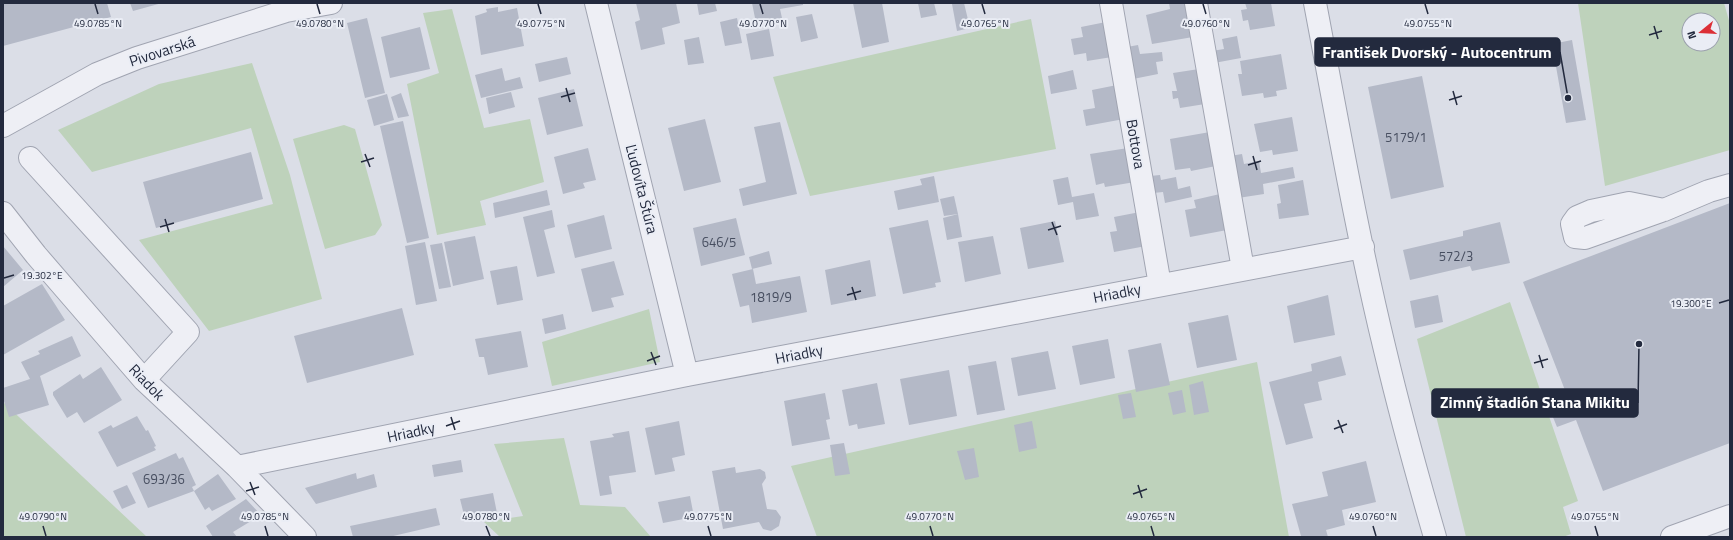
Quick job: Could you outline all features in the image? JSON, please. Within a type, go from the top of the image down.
[{"type":"street","name":"Pivovarská","points":[[7,117],[97,74],[137,58],[286,11],[331,3]]},
{"type":"street","name":"Ľudovíta Štúra","points":[[596,3],[687,376]]},
{"type":"street","name":"Bottova","points":[[1111,3],[1160,285]]},
{"type":"street","points":[[1196,3],[1243,269]]},
{"type":"street","points":[[1315,3],[1384,349],[1435,537]]},
{"type":"street","points":[[30,158],[188,332],[144,380]]},
{"type":"street","points":[[1664,210],[1709,191],[1730,185]]},
{"type":"street","name":"Riadok","points":[[3,213],[36,255],[144,380],[237,467],[305,537]]},
{"type":"street","name":"Hriadky","points":[[237,467],[687,376],[1363,246]]},
{"type":"street","points":[[1672,537],[1730,516]]},
{"type":"green space","points":[[1578,3],[1724,3],[1730,24],[1730,150],[1605,186]]},
{"type":"green space","points":[[452,9],[484,128],[530,119],[544,182],[480,201],[486,225],[437,235],[407,84],[439,73],[423,13]]},
{"type":"green space","points":[[1031,19],[1056,149],[810,196],[773,77]]},
{"type":"green space","points":[[252,63],[290,175],[322,299],[209,331],[139,240],[273,204],[251,128],[92,172],[58,130],[159,84]]},
{"type":"green space","points":[[344,125],[355,129],[382,225],[375,235],[325,249],[293,139]]},
{"type":"green space","points":[[1510,302],[1578,501],[1563,507],[1571,534],[1563,537],[1466,537],[1417,339]]},
{"type":"green space","points":[[649,309],[660,362],[552,386],[542,342]]},
{"type":"green space","points":[[1257,362],[1289,537],[817,537],[791,466]]},
{"type":"green space","points":[[3,402],[147,537],[3,537]]},
{"type":"green space","points":[[564,438],[580,505],[625,507],[651,537],[500,537],[484,522],[523,516],[494,444]]},
{"type":"building","points":[[3,3],[107,3],[111,17],[3,46]]},
{"type":"building","points":[[130,3],[162,3],[133,11]]},
{"type":"building","points":[[636,3],[676,3],[680,23],[662,28],[665,44],[641,50],[635,22],[640,20]]},
{"type":"building","points":[[697,3],[715,3],[717,11],[699,15]]},
{"type":"building","points":[[752,3],[803,3],[803,5],[780,9],[782,18],[756,23]]},
{"type":"building","points":[[853,3],[882,3],[889,42],[862,48]]},
{"type":"building","points":[[918,3],[934,3],[937,15],[921,18]]},
{"type":"building","points":[[964,3],[970,28],[957,31],[952,4]]},
{"type":"building","points":[[1169,3],[1187,3],[1193,37],[1152,44],[1146,15],[1170,9]]},
{"type":"building","points":[[1245,3],[1271,3],[1275,26],[1250,30],[1248,20],[1243,21],[1241,10],[1247,9]]},
{"type":"building","points":[[498,7],[498,12],[517,8],[524,46],[481,55],[475,16],[487,12],[486,9]]},
{"type":"building","points":[[812,14],[818,38],[801,42],[796,17]]},
{"type":"building","points":[[367,18],[385,93],[365,98],[347,23]]},
{"type":"building","points":[[737,18],[742,43],[725,46],[720,22]]},
{"type":"building","points":[[1106,22],[1112,57],[1087,61],[1086,53],[1074,55],[1071,39],[1083,37],[1081,27]]},
{"type":"building","points":[[420,27],[430,69],[390,78],[381,37]]},
{"type":"building","points":[[769,29],[774,56],[751,60],[746,34]]},
{"type":"building","points":[[1237,36],[1241,58],[1214,63],[1212,51],[1224,49],[1222,39]]},
{"type":"building","points":[[699,37],[704,63],[688,65],[684,40]]},
{"type":"building","points":[[1572,40],[1586,120],[1566,123],[1552,44]]},
{"type":"building","points":[[1138,45],[1140,54],[1162,52],[1163,61],[1156,62],[1158,74],[1133,79],[1127,47]]},
{"type":"building","points":[[1281,54],[1287,89],[1276,91],[1277,96],[1264,98],[1263,93],[1242,96],[1238,74],[1242,74],[1240,61]]},
{"type":"building","points":[[567,57],[571,74],[539,82],[535,64]]},
{"type":"building","points":[[502,68],[505,81],[520,77],[523,88],[481,98],[475,75]]},
{"type":"building","points":[[1199,69],[1205,104],[1180,108],[1178,98],[1173,99],[1172,91],[1177,91],[1173,73]]},
{"type":"building","points":[[1073,70],[1077,89],[1051,94],[1048,76]]},
{"type":"building","points":[[1422,76],[1444,187],[1391,199],[1368,87]]},
{"type":"building","points":[[1117,85],[1124,119],[1086,126],[1083,110],[1095,108],[1092,90]]},
{"type":"building","points":[[574,89],[583,126],[547,135],[538,98]]},
{"type":"building","points":[[511,92],[515,107],[489,114],[486,98]]},
{"type":"building","points":[[401,93],[409,116],[398,118],[391,97]]},
{"type":"building","points":[[387,94],[394,120],[374,126],[367,100]]},
{"type":"building","points":[[1292,117],[1298,151],[1273,155],[1272,150],[1260,152],[1254,124]]},
{"type":"building","points":[[705,119],[721,182],[684,191],[668,128]]},
{"type":"building","points":[[403,121],[429,238],[407,243],[380,126]]},
{"type":"building","points":[[780,122],[797,194],[743,206],[739,189],[766,182],[754,127]]},
{"type":"building","points":[[1210,132],[1216,166],[1191,171],[1190,168],[1175,170],[1170,139]]},
{"type":"building","points":[[588,148],[596,180],[583,183],[585,188],[563,194],[554,157]]},
{"type":"building","points":[[1128,148],[1135,182],[1105,187],[1104,183],[1096,185],[1090,154]]},
{"type":"building","points":[[251,152],[263,199],[156,228],[143,182]]},
{"type":"building","points":[[1242,154],[1244,164],[1259,161],[1261,173],[1293,167],[1295,178],[1263,184],[1264,194],[1238,198],[1230,156]]},
{"type":"building","points":[[1160,175],[1161,180],[1176,177],[1178,189],[1190,186],[1192,197],[1165,203],[1163,192],[1153,193],[1150,176]]},
{"type":"building","points":[[934,176],[939,202],[898,210],[894,191],[922,185],[920,179]]},
{"type":"building","points":[[1068,177],[1072,197],[1094,193],[1099,216],[1076,220],[1073,202],[1058,205],[1053,180]]},
{"type":"building","points":[[1303,180],[1309,215],[1279,219],[1277,204],[1281,203],[1278,185]]},
{"type":"building","points":[[547,190],[550,205],[495,218],[493,203]]},
{"type":"building","points":[[1220,194],[1227,230],[1190,237],[1185,210],[1196,208],[1194,200]]},
{"type":"building","points":[[954,196],[958,214],[944,216],[940,199]]},
{"type":"building","points":[[1730,203],[1730,443],[1603,491],[1576,420],[1557,427],[1548,405],[1568,398],[1523,282]]},
{"type":"building","points":[[552,210],[555,227],[544,230],[555,273],[537,277],[523,217]]},
{"type":"building","points":[[1140,212],[1146,246],[1114,252],[1110,232],[1117,231],[1114,217]]},
{"type":"building","points":[[958,214],[962,237],[947,240],[943,218]]},
{"type":"building","points":[[604,215],[612,249],[575,258],[567,225]]},
{"type":"building","points":[[736,218],[745,255],[701,266],[693,228]]},
{"type":"building","points":[[928,220],[941,282],[935,283],[936,287],[903,294],[889,228]]},
{"type":"building","points":[[1055,221],[1064,262],[1028,269],[1020,228]]},
{"type":"building","points":[[1500,222],[1510,263],[1472,271],[1470,266],[1410,280],[1403,250],[1463,236],[1463,231]]},
{"type":"building","points":[[475,236],[484,279],[453,286],[444,242]]},
{"type":"building","points":[[993,236],[1001,274],[965,282],[958,242]]},
{"type":"building","points":[[425,242],[437,301],[416,305],[405,246]]},
{"type":"building","points":[[442,243],[451,287],[439,289],[430,245]]},
{"type":"building","points":[[3,246],[23,270],[3,287]]},
{"type":"building","points":[[769,251],[772,264],[752,269],[749,257]]},
{"type":"building","points":[[870,260],[876,296],[831,305],[825,270]]},
{"type":"building","points":[[614,261],[624,295],[611,298],[614,307],[592,312],[581,269]]},
{"type":"building","points":[[517,266],[523,300],[497,305],[490,271]]},
{"type":"building","points":[[753,269],[756,284],[800,276],[807,312],[752,323],[749,305],[740,307],[732,274]]},
{"type":"building","points":[[42,284],[65,320],[3,355],[3,306]]},
{"type":"building","points":[[1328,295],[1335,335],[1294,343],[1287,306]]},
{"type":"building","points":[[1438,295],[1443,322],[1415,328],[1410,301]]},
{"type":"building","points":[[402,308],[414,355],[307,383],[294,336]]},
{"type":"building","points":[[563,314],[566,329],[545,334],[542,319]]},
{"type":"building","points":[[1228,315],[1237,360],[1197,368],[1188,323]]},
{"type":"building","points":[[521,331],[528,367],[488,375],[484,357],[479,357],[475,339]]},
{"type":"building","points":[[72,336],[81,356],[40,376],[49,405],[9,417],[3,398],[3,388],[30,379],[21,362],[40,354],[38,351]]},
{"type":"building","points":[[1108,339],[1115,378],[1080,385],[1072,346]]},
{"type":"building","points":[[1161,343],[1170,385],[1136,392],[1128,350]]},
{"type":"building","points":[[1048,351],[1056,389],[1018,396],[1011,358]]},
{"type":"building","points":[[1341,356],[1346,375],[1318,382],[1322,400],[1304,404],[1313,438],[1286,445],[1269,382],[1312,371],[1311,364]]},
{"type":"building","points":[[996,361],[1005,410],[977,415],[968,366]]},
{"type":"building","points":[[101,367],[122,400],[84,423],[77,412],[67,418],[53,395],[53,392],[80,374],[83,379]]},
{"type":"building","points":[[949,370],[957,416],[909,425],[900,379]]},
{"type":"building","points":[[1203,381],[1209,412],[1194,415],[1189,385]]},
{"type":"building","points":[[877,383],[885,424],[858,429],[857,424],[849,426],[842,390]]},
{"type":"building","points":[[1182,390],[1186,412],[1173,415],[1168,393]]},
{"type":"building","points":[[825,393],[830,419],[826,420],[830,439],[792,446],[784,401]]},
{"type":"building","points":[[1131,393],[1136,417],[1123,419],[1118,395]]},
{"type":"building","points":[[137,416],[146,431],[148,430],[156,446],[154,447],[156,450],[117,467],[98,432],[111,425],[113,428]]},
{"type":"building","points":[[679,421],[685,455],[672,458],[675,471],[655,475],[645,428]]},
{"type":"building","points":[[1032,421],[1037,448],[1019,452],[1014,425]]},
{"type":"building","points":[[629,431],[636,472],[609,476],[612,494],[600,496],[590,441],[614,437],[612,434]]},
{"type":"building","points":[[844,443],[850,474],[835,476],[830,445]]},
{"type":"building","points":[[974,448],[979,477],[965,480],[957,451]]},
{"type":"building","points":[[176,453],[179,459],[183,457],[196,485],[192,487],[194,491],[148,508],[132,473]]},
{"type":"building","points":[[461,460],[463,472],[434,477],[432,465]]},
{"type":"building","points":[[1366,461],[1376,502],[1342,510],[1345,525],[1326,530],[1328,537],[1301,536],[1292,504],[1328,496],[1322,472]]},
{"type":"building","points":[[735,467],[736,473],[760,469],[765,472],[766,478],[762,484],[767,509],[776,510],[781,517],[779,526],[771,531],[763,529],[759,522],[723,529],[712,471]]},
{"type":"building","points":[[356,473],[357,479],[374,474],[377,487],[316,504],[305,488]]},
{"type":"building","points":[[218,474],[236,499],[212,511],[209,507],[205,510],[194,491]]},
{"type":"building","points":[[127,485],[136,503],[122,509],[113,491]]},
{"type":"building","points":[[493,493],[497,513],[465,519],[460,499]]},
{"type":"building","points":[[690,496],[694,517],[663,523],[658,502]]},
{"type":"building","points":[[246,499],[261,515],[233,532],[237,537],[213,537],[206,526]]},
{"type":"building","points":[[436,508],[440,525],[389,537],[353,537],[350,526]]},
{"type":"place","name":"František Dvorský - Autocentrum","points":[[1568,98]]},
{"type":"place","name":"Zimný štadión Stana Mikitu","points":[[1639,344]]}]
